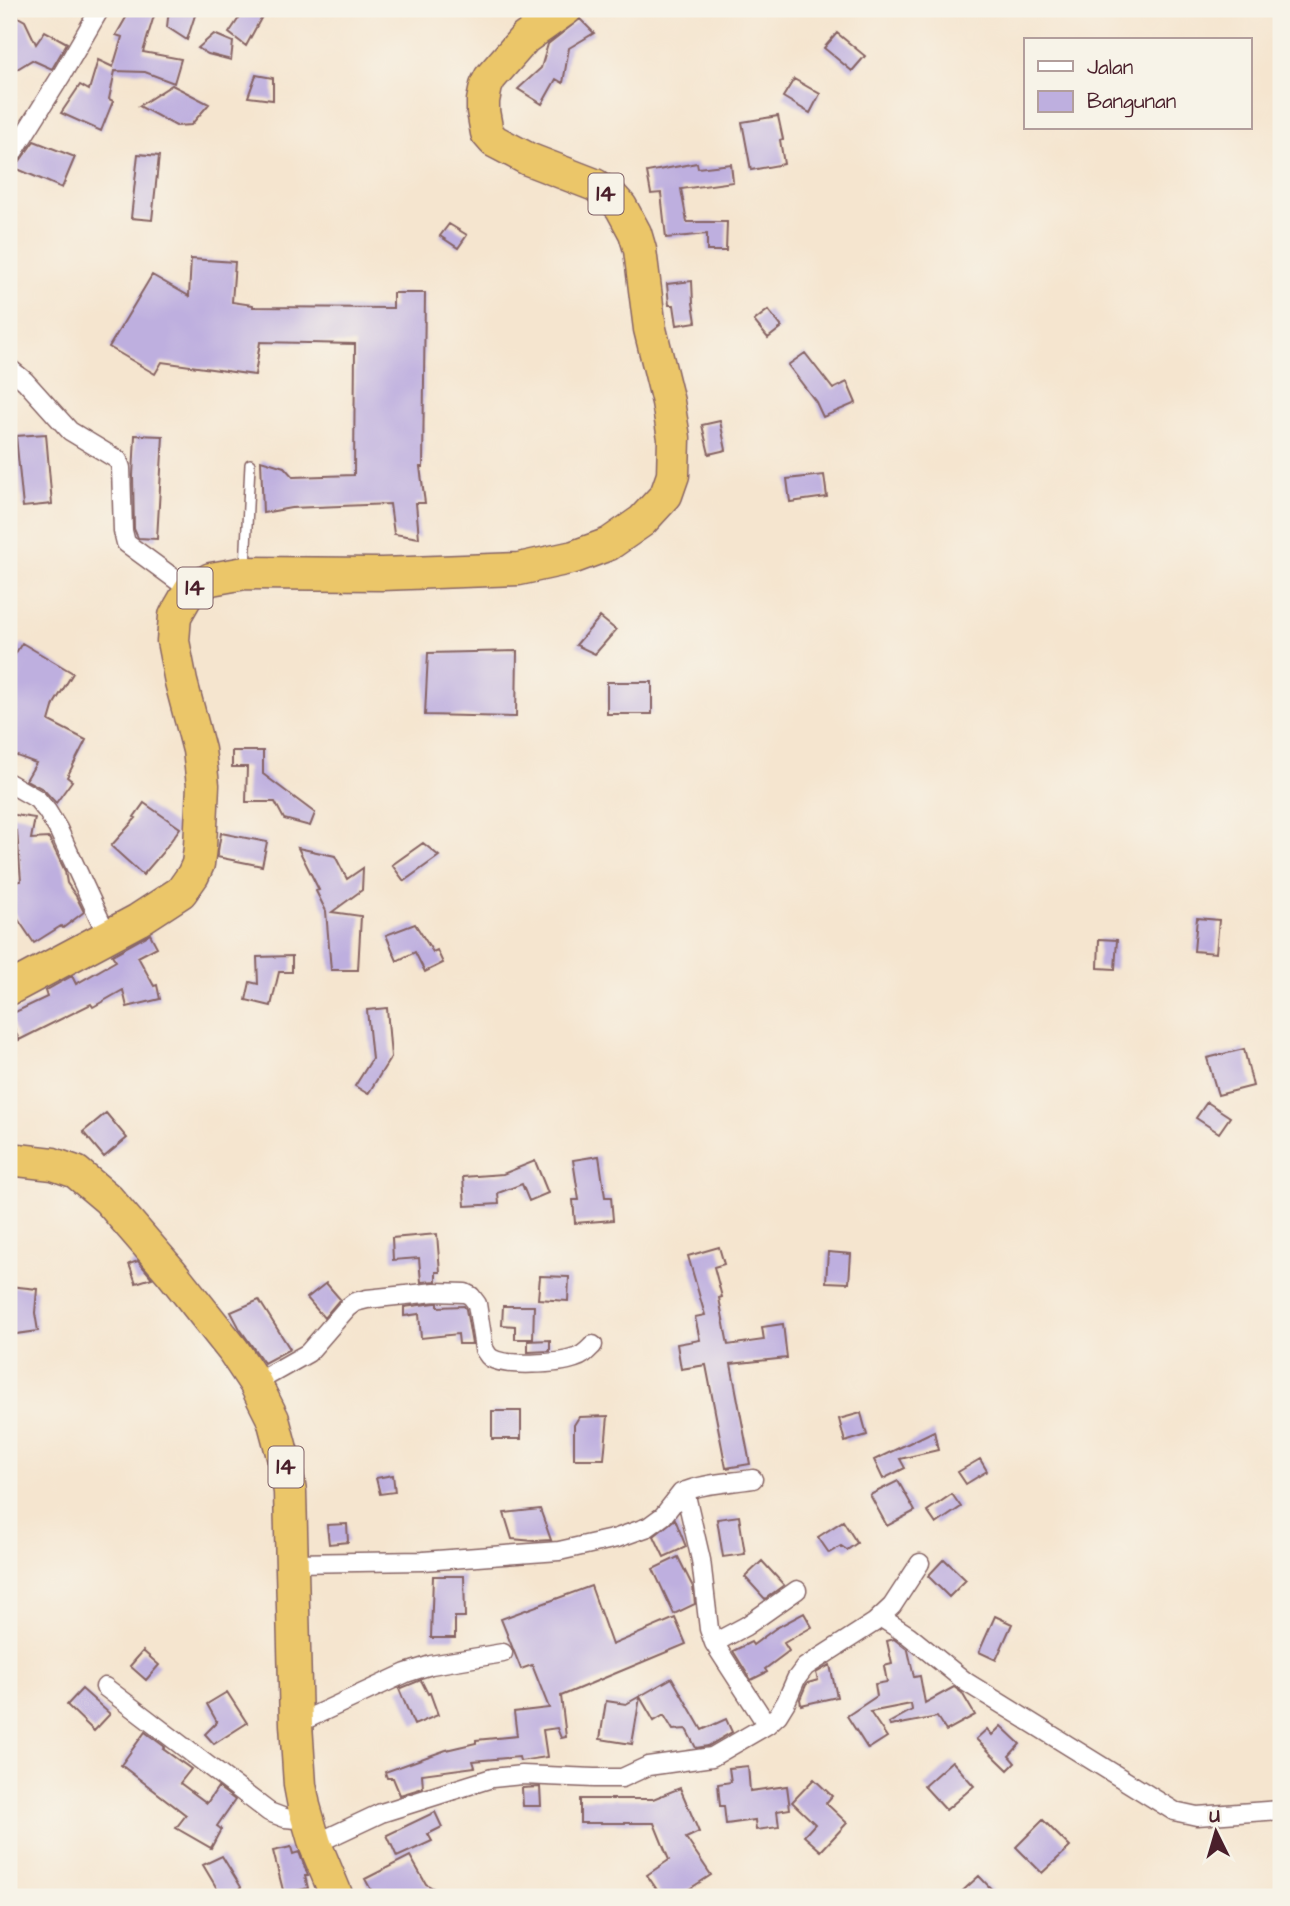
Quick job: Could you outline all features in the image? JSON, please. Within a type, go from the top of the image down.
[{"type":"highway","name":"14","points":[[9,989],[108,937],[181,892],[198,864],[203,814],[200,750],[173,641],[175,616],[190,590],[211,579],[245,573],[519,569],[574,557],[609,544],[642,521],[666,495],[673,475],[674,438],[650,329],[640,250],[635,233],[621,207],[612,197],[595,185],[528,159],[498,144],[485,127],[483,101],[490,78],[526,38],[566,9]]},
{"type":"highway","name":"14","points":[[9,1160],[52,1164],[76,1172],[108,1199],[233,1350],[256,1383],[273,1419],[290,1492],[300,1785],[312,1832],[337,1897]]},
{"type":"street","points":[[9,159],[100,9]]},
{"type":"street","points":[[9,368],[25,381],[70,431],[118,460],[121,468],[122,531],[126,543],[190,590]]},
{"type":"street","points":[[9,783],[37,799],[58,828],[108,937]]},
{"type":"street","points":[[256,1383],[308,1353],[347,1308],[355,1302],[367,1299],[435,1292],[464,1293],[471,1296],[477,1304],[484,1349],[488,1355],[502,1362],[561,1362],[584,1354],[593,1345]]},
{"type":"street","points":[[292,1563],[423,1561],[559,1551],[617,1538],[648,1527],[663,1516],[685,1491],[753,1479]]},
{"type":"street","points":[[685,1491],[701,1560],[709,1629],[714,1643],[767,1725]]},
{"type":"street","points":[[105,1687],[269,1812],[312,1832],[482,1781],[522,1774],[622,1778],[648,1766],[712,1757],[767,1725],[782,1708],[805,1667],[875,1622],[892,1606],[920,1563]]},
{"type":"street","points":[[714,1643],[746,1626],[797,1590]]},
{"type":"street","points":[[880,1617],[908,1634],[966,1682],[1174,1811],[1197,1816],[1281,1810]]},
{"type":"street","points":[[296,1724],[406,1673],[431,1665],[503,1653]]},
{"type":"lane","points":[[245,573],[250,464]]},
{"type":"building","points":[[131,9],[156,9],[143,52],[181,59],[174,83],[145,72],[115,71],[109,99],[113,101],[101,131],[61,113],[80,85],[89,90],[98,60],[113,67],[122,37],[116,35]]},
{"type":"building","points":[[169,9],[197,9],[187,40],[167,27]]},
{"type":"building","points":[[245,9],[266,9],[246,46],[229,33]]},
{"type":"building","points":[[9,12],[25,21],[36,44],[45,31],[67,43],[52,69],[32,60],[9,74]]},
{"type":"building","points":[[580,19],[594,33],[569,48],[563,83],[556,79],[542,104],[518,89],[541,68],[548,44]]},
{"type":"building","points":[[837,33],[865,56],[852,71],[824,48]]},
{"type":"building","points":[[214,34],[233,42],[231,60],[208,54],[198,48]]},
{"type":"building","points":[[256,75],[273,78],[273,100],[248,97]]},
{"type":"building","points":[[794,79],[820,94],[810,113],[783,97]]},
{"type":"building","points":[[172,85],[209,104],[191,125],[176,126],[139,106]]},
{"type":"building","points":[[778,116],[783,139],[780,140],[784,164],[751,170],[742,122]]},
{"type":"building","points":[[34,141],[75,157],[62,188],[15,168]]},
{"type":"building","points":[[138,154],[159,156],[152,220],[131,218]]},
{"type":"building","points":[[697,163],[698,168],[731,164],[733,182],[681,189],[687,222],[727,222],[726,251],[707,251],[707,234],[666,238],[661,193],[651,194],[647,172]]},
{"type":"building","points":[[449,224],[467,235],[458,248],[440,236]]},
{"type":"building","points":[[191,259],[235,262],[232,302],[253,307],[393,308],[393,293],[425,293],[423,467],[420,467],[425,503],[416,503],[419,538],[394,534],[390,504],[291,508],[263,513],[261,460],[284,467],[293,477],[354,475],[355,344],[260,342],[255,375],[162,362],[155,374],[109,347],[152,275],[189,296]]},
{"type":"building","points":[[692,281],[696,322],[677,325],[674,305],[669,305],[667,284]]},
{"type":"building","points":[[768,310],[782,327],[768,338],[754,321]]},
{"type":"building","points":[[805,353],[833,389],[847,382],[856,403],[823,417],[816,402],[788,365]]},
{"type":"building","points":[[720,421],[726,450],[709,454],[702,425]]},
{"type":"building","points":[[46,434],[52,504],[23,507],[16,436]]},
{"type":"building","points":[[135,435],[163,436],[157,539],[138,538],[134,529]]},
{"type":"building","points":[[824,475],[827,497],[790,502],[787,479]]},
{"type":"building","points":[[600,617],[616,630],[595,654],[576,645]]},
{"type":"building","points":[[22,643],[73,673],[54,704],[49,721],[86,740],[67,777],[72,781],[56,803],[43,789],[26,780],[36,763],[9,753],[9,664]]},
{"type":"building","points":[[517,651],[516,717],[425,715],[428,653]]},
{"type":"building","points":[[607,682],[652,682],[652,714],[607,714]]},
{"type":"building","points":[[232,751],[263,751],[263,774],[315,813],[310,826],[284,819],[275,802],[246,802],[247,767],[232,767]]},
{"type":"building","points":[[144,803],[180,828],[143,875],[111,846],[136,818],[134,817]]},
{"type":"building","points":[[9,814],[35,818],[31,839],[49,838],[65,871],[67,883],[84,912],[63,928],[61,926],[34,943],[9,906],[9,883],[21,881],[17,831],[9,830]]},
{"type":"building","points":[[221,833],[267,842],[262,866],[217,857]]},
{"type":"building","points":[[423,843],[439,856],[404,881],[392,865]]},
{"type":"building","points":[[298,848],[335,856],[347,879],[363,868],[362,890],[332,912],[361,916],[358,970],[331,970],[326,911],[316,891],[319,890]]},
{"type":"building","points":[[1197,918],[1219,920],[1216,953],[1194,951]]},
{"type":"building","points":[[415,924],[433,952],[437,950],[443,963],[425,972],[415,952],[397,961],[386,935]]},
{"type":"building","points":[[150,934],[157,947],[138,957],[154,986],[157,985],[160,999],[127,1007],[123,990],[93,1007],[91,1004],[19,1040],[9,1015],[47,997],[45,991],[72,976],[76,984],[116,961],[112,955]]},
{"type":"building","points":[[1099,939],[1117,940],[1115,969],[1098,968]]},
{"type":"building","points":[[292,956],[292,972],[279,972],[271,1006],[246,1000],[250,982],[258,984],[257,957]]},
{"type":"building","points":[[387,1008],[391,1057],[368,1094],[355,1086],[372,1059],[367,1010]]},
{"type":"building","points":[[1244,1049],[1253,1086],[1218,1095],[1207,1058]]},
{"type":"building","points":[[1207,1102],[1230,1117],[1219,1133],[1196,1118]]},
{"type":"building","points":[[106,1113],[127,1138],[104,1157],[83,1132]]},
{"type":"building","points":[[599,1156],[605,1197],[611,1197],[613,1220],[575,1223],[573,1200],[579,1200],[573,1160]]},
{"type":"building","points":[[535,1161],[548,1193],[529,1201],[522,1184],[498,1193],[499,1204],[465,1206],[463,1177],[503,1174]]},
{"type":"building","points":[[437,1234],[440,1272],[436,1272],[436,1281],[421,1282],[419,1258],[393,1260],[392,1238]]},
{"type":"building","points":[[719,1247],[724,1264],[714,1267],[722,1297],[719,1298],[728,1345],[764,1340],[762,1327],[783,1324],[787,1358],[731,1364],[750,1464],[726,1468],[706,1365],[681,1369],[677,1344],[700,1340],[695,1317],[705,1315],[688,1256]]},
{"type":"building","points":[[828,1252],[851,1254],[849,1283],[826,1282]]},
{"type":"building","points":[[138,1261],[152,1278],[136,1283],[129,1264]]},
{"type":"building","points":[[540,1276],[569,1277],[568,1301],[538,1299]]},
{"type":"building","points":[[326,1283],[340,1299],[324,1318],[307,1298]]},
{"type":"building","points":[[9,1286],[37,1289],[35,1313],[38,1331],[9,1335]]},
{"type":"building","points":[[259,1300],[290,1349],[264,1363],[231,1312]]},
{"type":"building","points":[[438,1303],[438,1307],[464,1306],[472,1344],[459,1344],[458,1334],[421,1338],[419,1314],[404,1316],[404,1307]]},
{"type":"building","points":[[503,1306],[534,1306],[533,1339],[515,1339],[515,1326],[502,1325]]},
{"type":"building","points":[[550,1340],[550,1351],[528,1352],[528,1341]]},
{"type":"building","points":[[492,1411],[521,1411],[521,1439],[492,1439]]},
{"type":"building","points":[[861,1413],[867,1435],[845,1442],[839,1419]]},
{"type":"building","points":[[608,1416],[604,1459],[574,1459],[574,1425],[579,1417]]},
{"type":"building","points":[[934,1431],[938,1450],[900,1459],[905,1468],[883,1479],[874,1460]]},
{"type":"building","points":[[980,1459],[987,1471],[966,1484],[958,1472]]},
{"type":"building","points":[[393,1475],[395,1492],[380,1494],[376,1478]]},
{"type":"building","points":[[898,1481],[915,1511],[887,1526],[870,1495]]},
{"type":"building","points":[[952,1494],[961,1507],[936,1524],[927,1511]]},
{"type":"building","points":[[540,1509],[551,1540],[512,1539],[504,1513]]},
{"type":"building","points":[[739,1516],[745,1554],[723,1557],[717,1519]]},
{"type":"building","points":[[675,1519],[686,1547],[664,1557],[654,1536]]},
{"type":"building","points":[[843,1521],[857,1543],[847,1550],[841,1546],[829,1553],[818,1537]]},
{"type":"building","points":[[347,1524],[348,1542],[329,1544],[327,1525]]},
{"type":"building","points":[[678,1557],[693,1587],[695,1604],[674,1614],[653,1569]]},
{"type":"building","points":[[944,1559],[966,1580],[949,1597],[928,1576]]},
{"type":"building","points":[[762,1561],[784,1585],[765,1599],[745,1577]]},
{"type":"building","points":[[433,1576],[464,1576],[465,1617],[455,1617],[455,1638],[431,1638]]},
{"type":"building","points":[[591,1586],[612,1645],[675,1618],[686,1644],[561,1696],[566,1737],[561,1738],[557,1728],[543,1730],[547,1757],[520,1761],[519,1757],[473,1761],[475,1767],[422,1774],[423,1788],[400,1795],[393,1778],[387,1778],[385,1772],[446,1750],[476,1743],[476,1740],[517,1736],[514,1712],[549,1708],[532,1665],[521,1669],[501,1619]]},
{"type":"building","points":[[804,1613],[812,1627],[784,1643],[789,1651],[765,1669],[767,1672],[751,1680],[733,1651],[751,1642],[753,1645],[776,1628]]},
{"type":"building","points":[[995,1616],[1012,1624],[996,1660],[979,1652]]},
{"type":"building","points":[[894,1639],[908,1650],[914,1677],[920,1676],[925,1703],[954,1687],[962,1693],[975,1715],[946,1731],[937,1717],[890,1726],[889,1723],[912,1710],[911,1704],[870,1712],[887,1737],[868,1749],[847,1716],[877,1696],[875,1684],[887,1682],[884,1666],[892,1664],[887,1641]]},
{"type":"building","points":[[143,1651],[159,1665],[146,1680],[130,1666]]},
{"type":"building","points":[[830,1665],[837,1697],[801,1705],[800,1699],[806,1685],[818,1680],[816,1673]]},
{"type":"building","points":[[672,1678],[702,1730],[726,1719],[732,1732],[708,1746],[696,1748],[686,1729],[673,1730],[664,1715],[654,1721],[640,1697],[632,1744],[600,1739],[606,1701],[626,1704]]},
{"type":"building","points":[[421,1680],[428,1694],[430,1693],[438,1715],[414,1725],[399,1689]]},
{"type":"building","points":[[82,1689],[110,1714],[94,1731],[67,1705]]},
{"type":"building","points":[[227,1692],[247,1723],[214,1744],[205,1734],[217,1722],[207,1704]]},
{"type":"building","points":[[1001,1726],[1020,1744],[1009,1756],[1015,1763],[1008,1770],[976,1739],[987,1729],[992,1735]]},
{"type":"building","points":[[145,1732],[191,1769],[180,1783],[207,1803],[218,1787],[235,1800],[217,1826],[221,1829],[211,1848],[176,1828],[186,1815],[121,1765]]},
{"type":"building","points":[[952,1761],[974,1786],[946,1810],[924,1786]]},
{"type":"building","points":[[748,1766],[750,1791],[787,1786],[790,1809],[777,1811],[779,1827],[756,1830],[755,1820],[726,1824],[724,1806],[720,1806],[718,1784],[731,1782],[729,1768]]},
{"type":"building","points":[[814,1779],[832,1796],[826,1803],[847,1823],[821,1851],[804,1836],[815,1824],[792,1802]]},
{"type":"building","points":[[540,1787],[541,1806],[523,1806],[522,1788]]},
{"type":"building","points":[[680,1788],[699,1832],[686,1838],[711,1875],[677,1897],[662,1897],[647,1875],[669,1860],[654,1823],[580,1823],[580,1799],[653,1799]]},
{"type":"building","points":[[435,1812],[442,1827],[428,1834],[432,1841],[397,1857],[387,1835]]},
{"type":"building","points":[[1043,1820],[1070,1847],[1042,1873],[1016,1847]]},
{"type":"building","points":[[291,1847],[293,1854],[299,1852],[308,1876],[305,1876],[308,1888],[284,1894],[273,1851]]},
{"type":"building","points":[[222,1856],[241,1887],[230,1897],[222,1897],[203,1865]]},
{"type":"building","points":[[410,1856],[426,1884],[448,1897],[375,1897],[365,1879]]},
{"type":"building","points":[[979,1876],[999,1897],[956,1897]]}]
